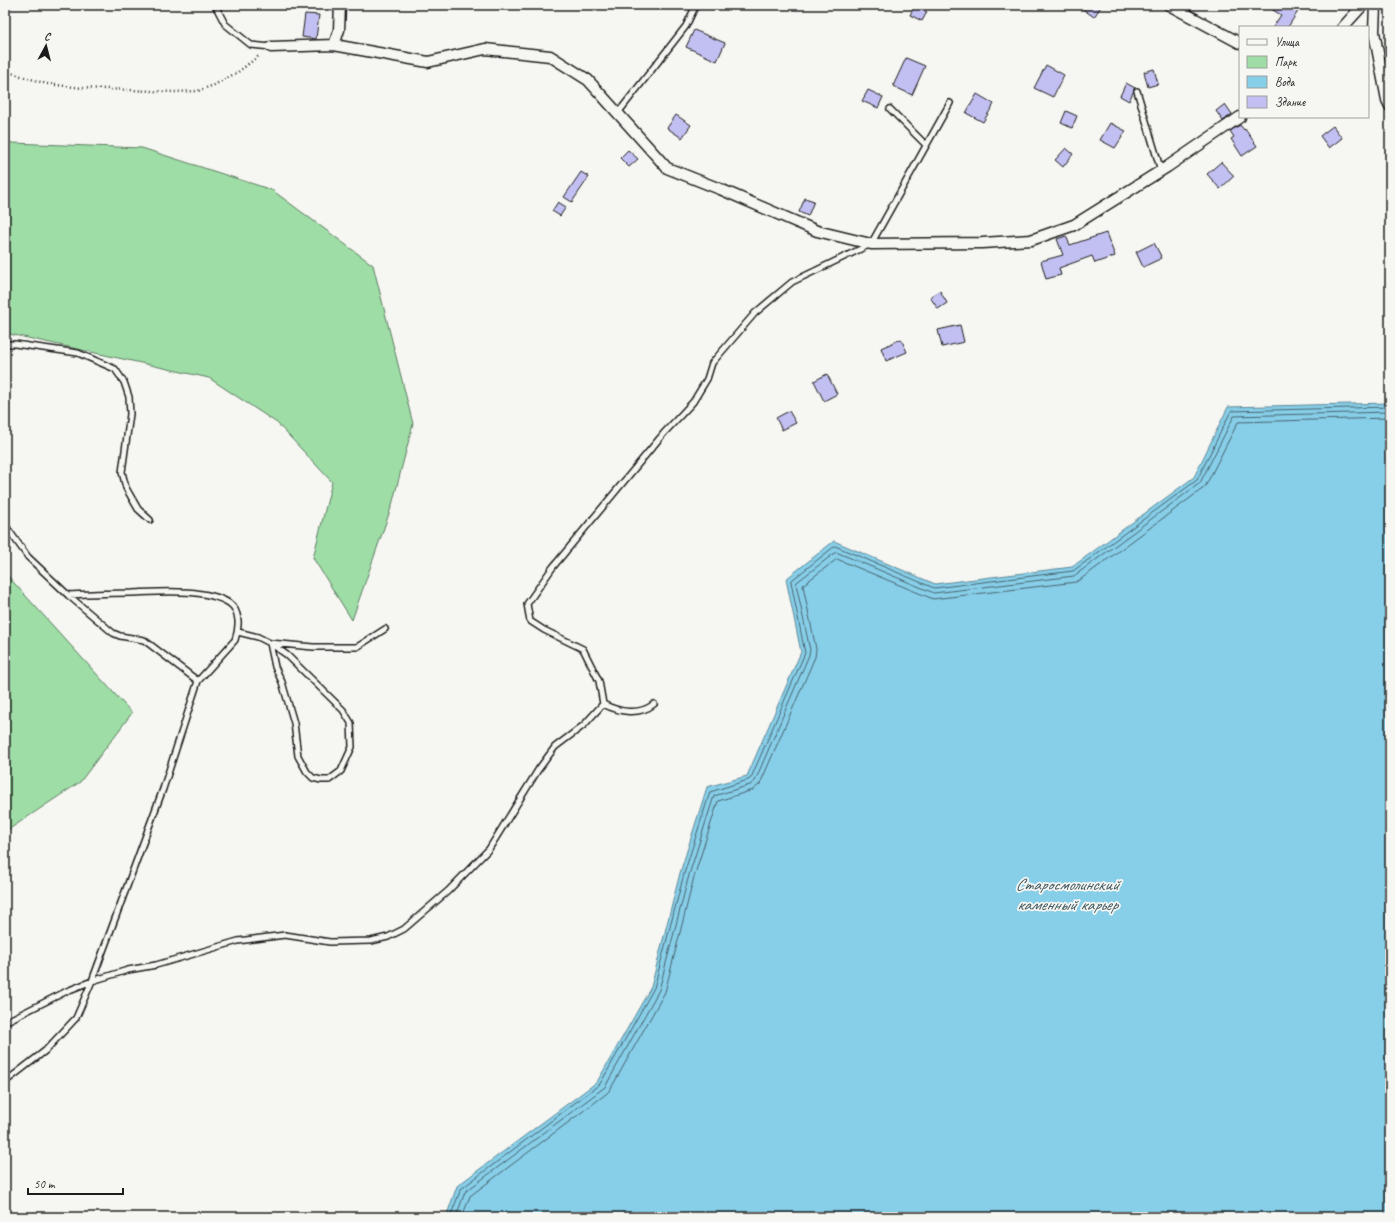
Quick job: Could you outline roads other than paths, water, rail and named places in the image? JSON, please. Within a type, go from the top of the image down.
[{"type":"street","points":[[334,46],[339,30],[340,5]]},
{"type":"street","points":[[1169,5],[1239,42]]},
{"type":"street","points":[[1344,26],[1363,5]]},
{"type":"street","points":[[1375,5],[1374,32],[1387,100],[1390,106]]},
{"type":"street","points":[[270,47],[334,46],[428,62],[485,49],[550,56],[588,80],[667,168],[817,231],[870,244],[982,243],[1031,240],[1074,225],[1161,171],[1239,118]]},
{"type":"lane","points":[[215,5],[225,24],[251,45],[270,47]]},
{"type":"lane","points":[[618,113],[686,26],[696,5]]},
{"type":"lane","points":[[1137,91],[1161,171]]},
{"type":"lane","points":[[603,704],[599,681],[583,650],[544,630],[530,620],[526,604],[558,561],[664,433],[693,402],[707,379],[712,363],[755,313],[792,282],[870,244],[950,103]]},
{"type":"lane","points":[[890,110],[926,146]]},
{"type":"lane","points":[[5,344],[78,352],[115,369],[124,382],[129,397],[130,414],[122,472],[126,488],[138,509],[150,520]]},
{"type":"lane","points":[[5,525],[28,557],[68,595],[113,633],[120,636],[144,640],[198,680]]},
{"type":"lane","points":[[5,1082],[45,1051],[76,1018],[92,982],[163,789],[198,680],[235,640],[238,632],[235,609],[229,604],[214,597],[198,594],[163,592],[68,595]]},
{"type":"lane","points":[[270,643],[313,647],[357,647],[385,629]]},
{"type":"lane","points":[[238,632],[258,637],[270,643],[287,655],[343,710],[351,723],[352,748],[342,771],[328,780],[313,778],[307,772],[298,756],[294,723],[282,682],[274,667],[270,643]]},
{"type":"lane","points":[[603,704],[614,710],[627,712],[648,708],[654,704]]},
{"type":"lane","points":[[5,1022],[67,991],[92,982],[128,970],[156,965],[238,941],[285,935],[330,942],[371,942],[388,937],[404,929],[448,891],[489,849],[538,770],[556,747],[584,725],[603,704]]},
{"type":"water","name":"Старосмолинский каменный карьер","points":[[1390,403],[1390,1217],[446,1217],[457,1186],[597,1082],[651,987],[680,873],[707,787],[747,776],[801,652],[786,579],[834,541],[935,584],[1072,567],[1194,477],[1228,407]]}]
